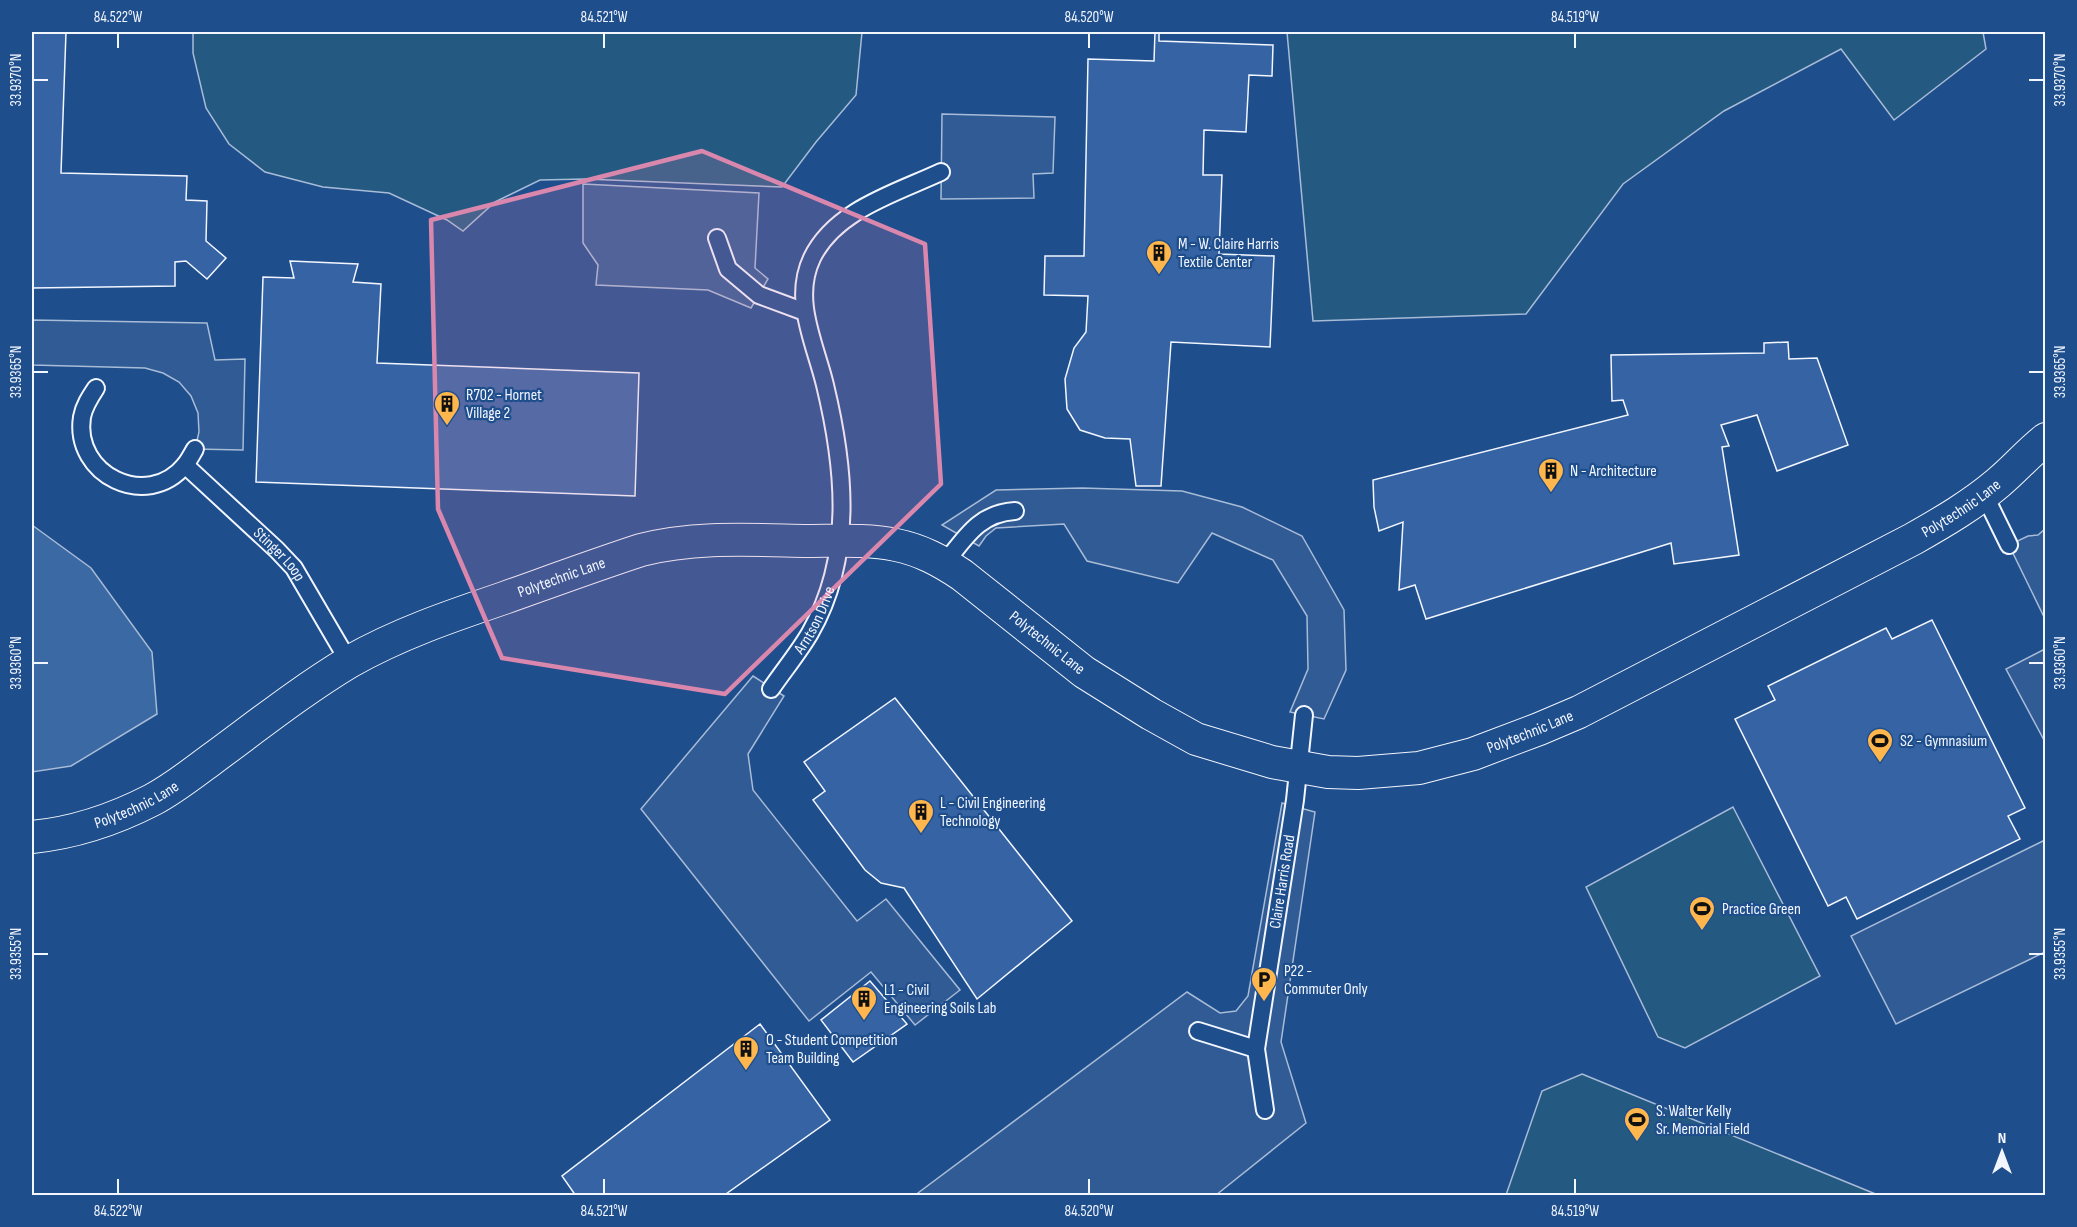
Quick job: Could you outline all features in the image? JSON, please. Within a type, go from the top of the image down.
[{"type":"street","name":"Polytechnic Lane","points":[[32,837],[51,835],[85,826],[153,799],[349,662],[399,636],[621,556],[661,545],[702,539],[840,541],[894,544],[916,550],[945,563],[980,588],[1084,672],[1196,739],[1298,768],[1358,773],[1419,768],[1473,754],[1579,712],[1913,539],[1964,510],[2046,439]]},
{"type":"lane","name":"Arntson Drive","points":[[771,688],[810,634],[821,612],[834,572],[843,509],[839,454],[802,294],[805,276],[813,256],[826,237],[852,213],[941,172]]},
{"type":"lane","points":[[717,237],[728,269],[759,295],[805,312]]},
{"type":"lane","points":[[96,388],[87,401],[82,416],[81,432],[84,447],[102,472],[116,481],[146,486],[160,482],[174,475],[185,465],[195,449]]},
{"type":"lane","name":"Stinger Loop","points":[[185,465],[294,568],[349,662]]},
{"type":"lane","points":[[1984,494],[2009,545]]},
{"type":"lane","points":[[945,563],[975,526],[994,514],[1015,511]]},
{"type":"lane","name":"Claire Harris Road","points":[[1265,1110],[1256,1049],[1304,715]]},
{"type":"lane","points":[[1198,1031],[1256,1049]]},
{"type":"highlighted area","points":[[702,151],[925,244],[941,484],[725,694],[502,658],[438,509],[431,220]]},
{"type":"shaded area","points":[[193,32],[862,32],[856,95],[782,187],[585,179],[540,180],[495,202],[463,231],[447,220],[389,193],[323,187],[265,172],[229,144],[206,108],[193,53]]},
{"type":"shaded area","points":[[1287,32],[1983,32],[1986,49],[1894,120],[1841,49],[1724,111],[1623,184],[1526,314],[1313,321]]},
{"type":"shaded area","points":[[942,114],[1055,117],[1053,173],[1033,174],[1034,198],[941,199]]},
{"type":"shaded area","points":[[583,184],[759,193],[755,268],[768,279],[751,308],[708,290],[596,285],[598,265],[583,243]]},
{"type":"shaded area","points":[[32,320],[207,323],[215,360],[245,359],[243,450],[195,449],[199,432],[198,413],[191,396],[179,382],[163,373],[145,368],[32,365]]},
{"type":"shaded area","points":[[1082,488],[1182,491],[1242,507],[1302,536],[1344,610],[1346,670],[1324,719],[1290,712],[1308,669],[1307,616],[1273,560],[1212,533],[1178,583],[1087,561],[1064,524],[996,528],[979,546],[942,525],[996,490]]},
{"type":"shaded area","points":[[32,525],[91,568],[152,652],[157,714],[71,766],[32,772]]},
{"type":"shaded area","points":[[2045,529],[2045,619],[2009,545],[2028,536],[2038,535]]},
{"type":"shaded area","points":[[2045,649],[2045,742],[2006,669]]},
{"type":"shaded area","points":[[753,676],[784,696],[748,754],[753,790],[857,921],[886,899],[960,990],[915,1025],[871,972],[809,1021],[641,809]]},
{"type":"shaded area","name":"P22 - Commuter Only","points":[[1282,803],[1315,812],[1281,1042],[1306,1123],[1216,1195],[914,1196],[1187,992],[1220,1013],[1236,1011],[1248,996]]},
{"type":"shaded area","name":"Practice Green","points":[[1733,807],[1820,976],[1685,1048],[1658,1037],[1586,887]]},
{"type":"shaded area","points":[[2045,840],[2045,952],[1896,1024],[1851,936]]},
{"type":"shaded area","name":"S. Walter Kelly Sr. Memorial Field","points":[[1582,1074],[1878,1195],[1506,1195],[1542,1091]]},
{"type":"building","points":[[32,32],[66,32],[61,173],[187,176],[186,200],[207,201],[206,241],[226,258],[207,279],[186,261],[175,262],[175,286],[32,288]]},
{"type":"building","name":"M - W. Claire Harris Textile Center","points":[[1155,32],[1159,32],[1159,41],[1273,45],[1272,76],[1249,75],[1246,132],[1204,130],[1203,175],[1222,175],[1219,254],[1274,256],[1270,347],[1171,342],[1161,486],[1136,486],[1130,439],[1105,438],[1080,430],[1067,409],[1065,379],[1074,348],[1086,332],[1088,296],[1044,295],[1045,256],[1084,256],[1088,59],[1154,61]]},
{"type":"building","name":"R702 - Hornet Village 2","points":[[290,261],[358,264],[353,282],[381,284],[377,363],[639,373],[635,496],[256,482],[263,277],[294,278]]},
{"type":"building","name":"N - Architecture","points":[[1788,342],[1789,359],[1817,358],[1848,445],[1777,471],[1757,415],[1721,425],[1729,446],[1722,447],[1739,555],[1674,564],[1671,543],[1426,619],[1415,585],[1399,590],[1403,522],[1379,531],[1374,507],[1373,480],[1628,415],[1623,400],[1612,401],[1611,355],[1764,353],[1764,343]]},
{"type":"building","name":"S2 - Gymnasium","points":[[1932,620],[2025,808],[2008,816],[2020,839],[1857,919],[1846,897],[1828,906],[1735,719],[1775,700],[1768,686],[1886,628],[1892,639]]},
{"type":"building","name":"L - Civil Engineering Technology","points":[[895,698],[1072,921],[977,999],[904,888],[881,883],[865,870],[813,800],[825,791],[804,762]]},
{"type":"building","name":"L1 - Civil Engineering Soils Lab","points":[[870,981],[907,1024],[853,1062],[821,1020]]},
{"type":"building","name":"O - Student Competition Team Building","points":[[760,1024],[830,1120],[723,1196],[576,1196],[562,1176]]},
{"type":"place","name":"M - W. Claire Harris Textile Center","points":[[1159,276]]},
{"type":"place","name":"R702 - Hornet Village 2","points":[[447,427]]},
{"type":"place","name":"N - Architecture","points":[[1551,494]]},
{"type":"place","name":"S2 - Gymnasium","points":[[1880,764]]},
{"type":"place","name":"L - Civil Engineering Technology","points":[[921,835]]},
{"type":"place","name":"Practice Green","points":[[1702,932]]},
{"type":"place","name":"P22 - Commuter Only","points":[[1264,1003]]},
{"type":"place","name":"L1 - Civil Engineering Soils Lab","points":[[864,1022]]},
{"type":"place","name":"O - Student Competition Team Building","points":[[746,1072]]},
{"type":"place","name":"S. Walter Kelly Sr. Memorial Field","points":[[1637,1143]]}]
